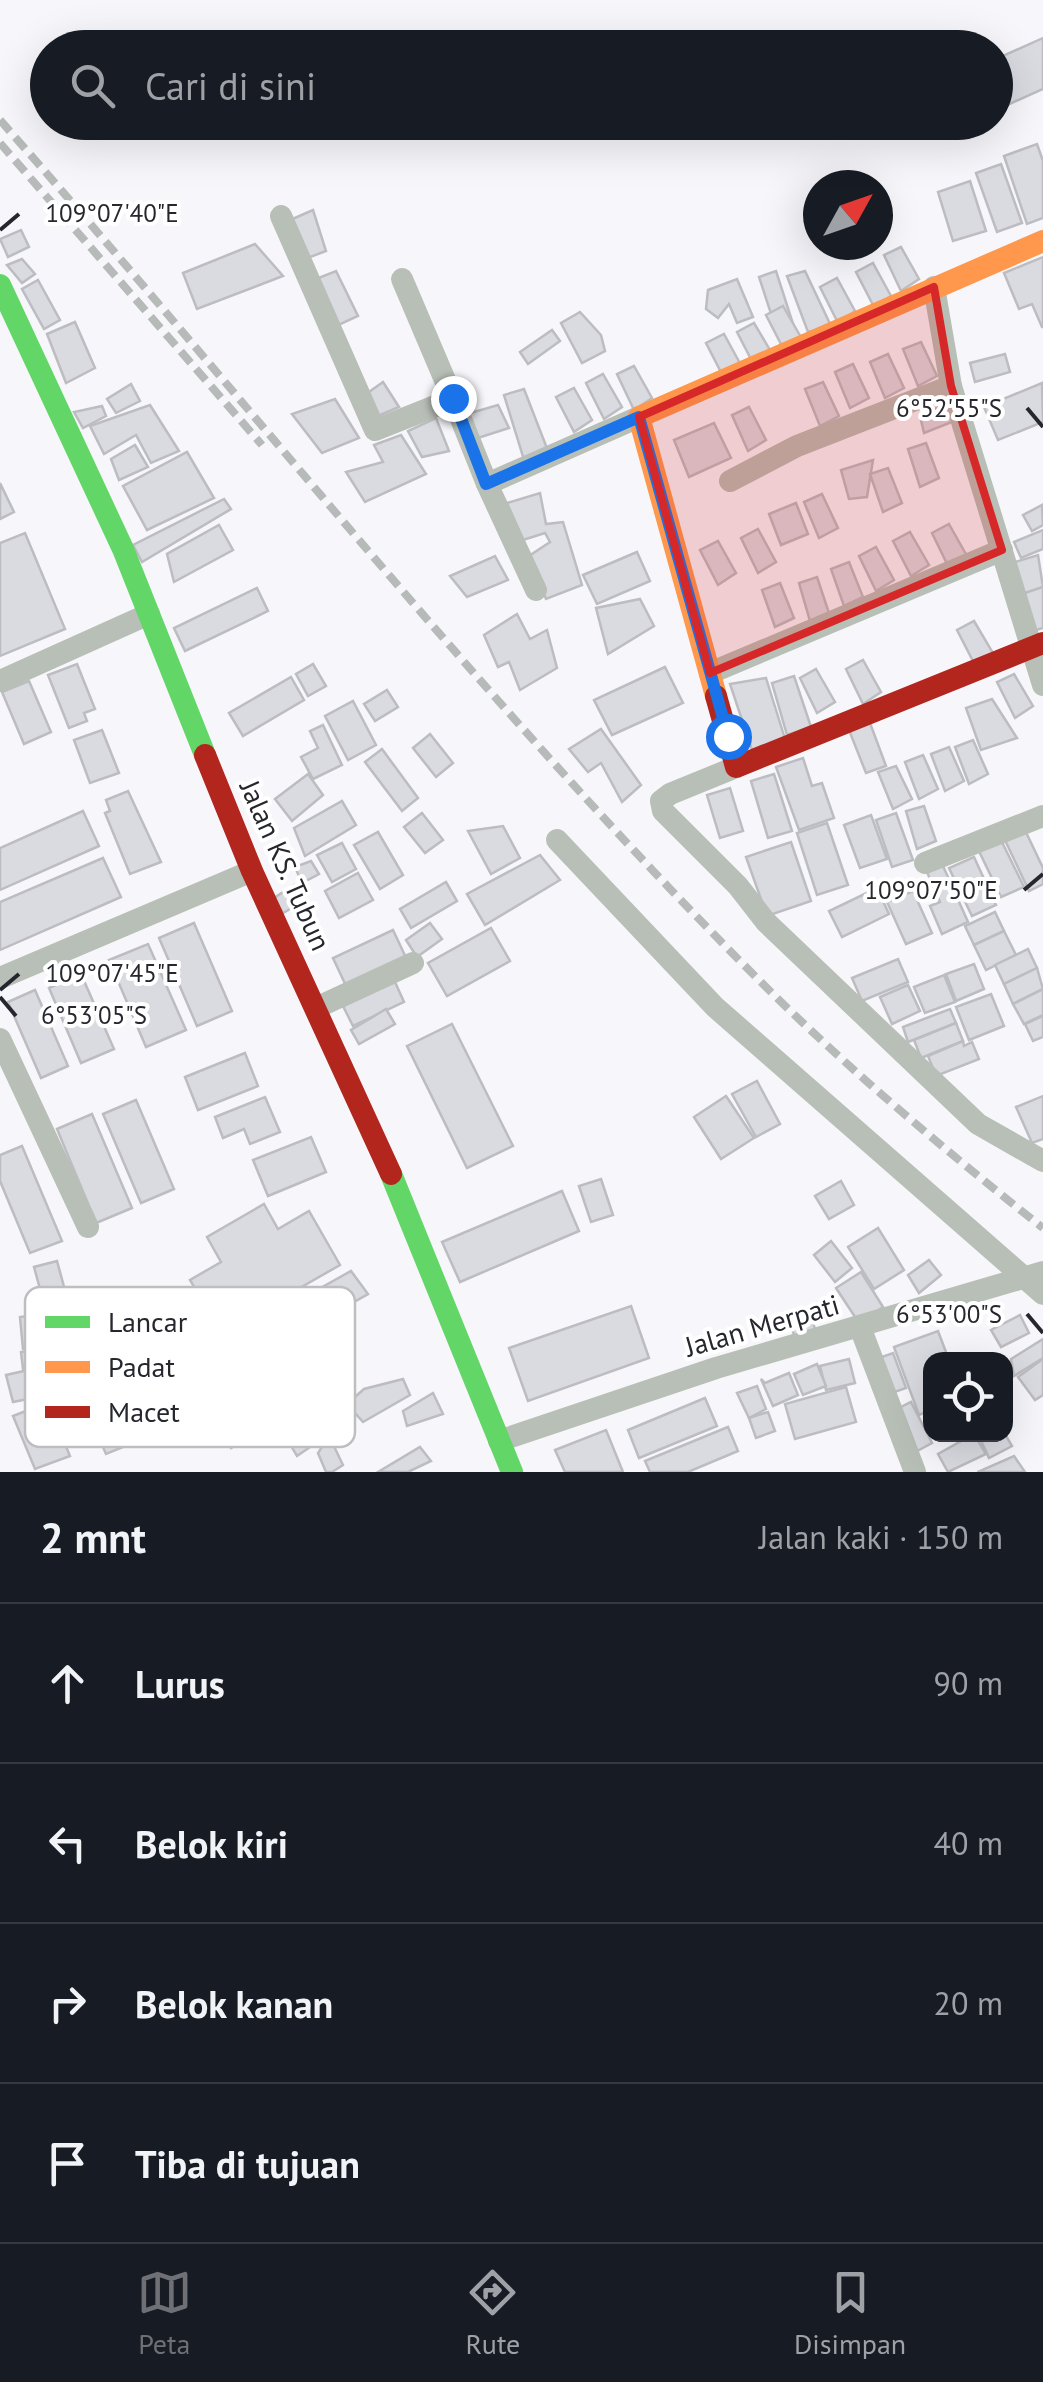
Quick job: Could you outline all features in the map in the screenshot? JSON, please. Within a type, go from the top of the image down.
[{"type":"main road","points":[[1036,646],[736,767],[639,417],[1043,241]]},
{"type":"main road","name":"Jalan KS. Tubun","points":[[0,285],[149,614],[252,871],[318,1006],[512,1472]]},
{"type":"street","points":[[281,216],[375,430],[453,398]]},
{"type":"street","points":[[402,278],[486,484],[536,590]]},
{"type":"street","points":[[934,288],[952,386],[1036,646],[1043,685]]},
{"type":"street","points":[[730,481],[797,446],[952,386]]},
{"type":"street","points":[[486,484],[639,417]]},
{"type":"street","points":[[710,673],[1002,550]]},
{"type":"street","points":[[0,681],[149,614]]},
{"type":"street","points":[[736,767],[670,794],[662,802],[663,811],[738,886],[766,922],[978,1124],[1043,1160]]},
{"type":"street","points":[[925,864],[1043,816]]},
{"type":"street","points":[[556,840],[715,1007],[1037,1282]]},
{"type":"street","points":[[0,978],[252,871]]},
{"type":"street","points":[[318,1006],[413,963]]},
{"type":"street","points":[[0,1039],[88,1227]]},
{"type":"street","name":"Jalan Merpati","points":[[499,1441],[716,1368],[1037,1282]]},
{"type":"street","points":[[860,1327],[915,1472]]},
{"type":"highlighted area","points":[[934,287],[951,386],[1002,550],[710,673],[639,417]]},
{"type":"building","points":[[1043,38],[1043,89],[1013,102],[1013,51]]},
{"type":"building","points":[[1037,144],[1043,161],[1043,218],[1027,224],[1004,156]]},
{"type":"building","points":[[1001,164],[1022,223],[997,232],[976,173]]},
{"type":"building","points":[[970,181],[986,231],[953,241],[938,192]]},
{"type":"building","points":[[313,210],[326,251],[305,259],[288,221]]},
{"type":"building","points":[[21,230],[29,247],[8,257],[0,239]]},
{"type":"building","points":[[255,244],[283,276],[197,309],[183,273]]},
{"type":"building","points":[[901,247],[919,279],[901,291],[886,260],[893,260],[893,251]]},
{"type":"building","points":[[1043,257],[1042,327],[1032,304],[1019,309],[1004,273]]},
{"type":"building","points":[[22,259],[35,274],[22,283],[7,265]]},
{"type":"building","points":[[873,263],[891,296],[874,307],[856,272]]},
{"type":"building","points":[[336,271],[358,316],[334,327],[316,279]]},
{"type":"building","points":[[776,271],[795,330],[778,335],[759,277]]},
{"type":"building","points":[[805,271],[831,326],[808,332],[787,276]]},
{"type":"building","points":[[837,278],[855,311],[838,323],[820,287]]},
{"type":"building","points":[[737,279],[753,317],[737,323],[729,304],[718,318],[706,309],[708,290]]},
{"type":"building","points":[[38,280],[60,320],[44,329],[22,289]]},
{"type":"building","points":[[783,306],[802,339],[784,350],[766,315]]},
{"type":"building","points":[[580,312],[601,335],[605,351],[582,363],[561,323]]},
{"type":"building","points":[[75,322],[95,368],[66,383],[47,334]]},
{"type":"building","points":[[754,323],[773,355],[755,367],[737,332]]},
{"type":"building","points":[[552,330],[560,341],[528,364],[520,352]]},
{"type":"building","points":[[724,334],[742,367],[724,378],[706,343]]},
{"type":"building","points":[[921,342],[937,376],[918,386],[903,349]]},
{"type":"building","points":[[888,354],[904,388],[885,398],[870,362]]},
{"type":"building","points":[[1005,354],[1010,372],[975,382],[970,363]]},
{"type":"building","points":[[853,364],[869,398],[850,408],[835,372]]},
{"type":"building","points":[[634,366],[652,398],[634,410],[617,374]]},
{"type":"building","points":[[603,374],[622,407],[604,419],[586,383]]},
{"type":"building","points":[[383,382],[399,407],[371,419],[362,397]]},
{"type":"building","points":[[823,382],[839,416],[820,426],[805,389]]},
{"type":"building","points":[[1042,383],[1043,422],[998,440],[984,407]]},
{"type":"building","points":[[131,384],[140,401],[116,413],[107,399]]},
{"type":"building","points":[[574,388],[592,420],[574,432],[556,397]]},
{"type":"building","points":[[524,389],[548,451],[525,463],[504,395]]},
{"type":"building","points":[[335,399],[359,438],[322,453],[292,414]]},
{"type":"building","points":[[949,402],[952,422],[924,433],[920,416]]},
{"type":"building","points":[[150,405],[179,451],[151,463],[136,435],[104,454],[90,426]]},
{"type":"building","points":[[498,405],[509,428],[478,438],[467,414]]},
{"type":"building","points":[[102,406],[106,416],[83,428],[74,412]]},
{"type":"building","points":[[749,407],[766,440],[748,451],[732,415]]},
{"type":"building","points":[[436,418],[449,451],[422,457],[408,431]]},
{"type":"building","points":[[714,423],[731,458],[689,477],[674,440]]},
{"type":"building","points":[[401,435],[426,474],[365,502],[346,472],[383,462],[374,445]]},
{"type":"building","points":[[926,443],[939,478],[920,487],[908,449]]},
{"type":"building","points":[[135,445],[148,467],[119,480],[111,459]]},
{"type":"building","points":[[187,452],[214,498],[147,530],[123,486]]},
{"type":"building","points":[[873,460],[867,497],[849,499],[841,470]]},
{"type":"building","points":[[888,468],[902,503],[883,512],[870,474]]},
{"type":"building","points":[[0,483],[14,512],[0,519]]},
{"type":"building","points":[[540,493],[546,524],[563,522],[582,585],[546,599],[529,556],[550,542],[545,533],[523,540],[507,503]]},
{"type":"building","points":[[822,494],[838,528],[819,538],[804,502]]},
{"type":"building","points":[[224,499],[231,509],[142,562],[133,545]]},
{"type":"building","points":[[796,503],[808,534],[781,545],[769,514]]},
{"type":"building","points":[[1042,505],[1043,525],[1032,531],[1023,515]]},
{"type":"building","points":[[949,524],[967,556],[949,568],[932,533]]},
{"type":"building","points":[[219,525],[233,550],[174,582],[167,554]]},
{"type":"building","points":[[758,529],[776,562],[758,573],[741,538]]},
{"type":"building","points":[[1043,530],[1043,549],[1021,558],[1014,542]]},
{"type":"building","points":[[910,532],[929,565],[911,576],[893,541]]},
{"type":"building","points":[[25,533],[65,629],[0,656],[0,543]]},
{"type":"building","points":[[718,541],[736,573],[718,585],[700,550]]},
{"type":"building","points":[[876,547],[894,580],[876,591],[859,556]]},
{"type":"building","points":[[637,552],[650,581],[597,604],[583,575]]},
{"type":"building","points":[[1038,555],[1043,587],[1022,594],[1012,563]]},
{"type":"building","points":[[495,556],[508,580],[467,597],[450,576]]},
{"type":"building","points":[[849,562],[863,597],[844,606],[831,569]]},
{"type":"building","points":[[817,577],[829,613],[810,621],[799,583]]},
{"type":"building","points":[[780,583],[794,618],[775,627],[762,590]]},
{"type":"building","points":[[1043,587],[1043,628],[1033,631],[1022,594]]},
{"type":"building","points":[[257,588],[268,611],[185,651],[174,628]]},
{"type":"building","points":[[640,599],[654,626],[608,654],[596,608]]},
{"type":"building","points":[[517,614],[530,639],[547,630],[557,668],[520,690],[509,662],[498,667],[484,635]]},
{"type":"building","points":[[974,621],[993,653],[975,665],[957,630]]},
{"type":"building","points":[[863,660],[881,692],[863,704],[846,669]]},
{"type":"building","points":[[77,664],[95,709],[84,713],[87,721],[69,728],[48,675]]},
{"type":"building","points":[[313,664],[326,686],[308,696],[296,674]]},
{"type":"building","points":[[665,667],[683,703],[612,735],[594,700]]},
{"type":"building","points":[[816,669],[835,702],[817,713],[800,678]]},
{"type":"building","points":[[1014,674],[1033,706],[1015,718],[997,682]]},
{"type":"building","points":[[794,676],[811,727],[787,735],[772,683]]},
{"type":"building","points":[[291,677],[304,700],[243,736],[229,713]]},
{"type":"building","points":[[766,678],[786,742],[752,750],[730,684]]},
{"type":"building","points":[[29,681],[51,732],[24,744],[2,692]]},
{"type":"building","points":[[387,690],[398,707],[375,721],[364,704]]},
{"type":"building","points":[[992,699],[1017,738],[981,750],[966,708]]},
{"type":"building","points":[[353,701],[376,745],[348,760],[325,716]]},
{"type":"building","points":[[870,723],[886,766],[866,773],[849,730]]},
{"type":"building","points":[[323,725],[342,765],[313,779],[301,757],[318,748],[310,731]]},
{"type":"building","points":[[601,729],[641,785],[622,802],[601,763],[588,772],[569,749]]},
{"type":"building","points":[[102,730],[119,773],[90,783],[74,740]]},
{"type":"building","points":[[430,734],[453,763],[436,777],[413,748]]},
{"type":"building","points":[[973,740],[988,774],[969,784],[955,747]]},
{"type":"building","points":[[949,747],[964,781],[945,791],[931,754]]},
{"type":"building","points":[[382,749],[418,798],[402,811],[365,762]]},
{"type":"building","points":[[923,755],[938,789],[919,799],[905,762]]},
{"type":"building","points":[[803,758],[812,786],[822,783],[834,818],[799,830],[776,767]]},
{"type":"building","points":[[896,766],[912,799],[893,809],[878,772]]},
{"type":"building","points":[[308,774],[323,795],[292,821],[275,799]]},
{"type":"building","points":[[774,774],[792,831],[768,838],[751,781]]},
{"type":"building","points":[[730,788],[743,831],[720,838],[707,795]]},
{"type":"building","points":[[128,791],[161,862],[130,874],[105,813],[110,811],[106,800]]},
{"type":"building","points":[[342,801],[356,825],[305,856],[294,828]]},
{"type":"building","points":[[924,806],[936,841],[917,849],[906,811]]},
{"type":"building","points":[[83,811],[99,846],[0,890],[0,848]]},
{"type":"building","points":[[422,813],[443,840],[425,853],[404,827]]},
{"type":"building","points":[[896,813],[913,860],[892,867],[876,820]]},
{"type":"building","points":[[871,815],[887,859],[860,868],[844,825]]},
{"type":"building","points":[[827,823],[848,885],[817,895],[797,833]]},
{"type":"building","points":[[503,826],[520,858],[491,874],[468,831]]},
{"type":"building","points":[[1024,828],[1043,868],[1043,884],[1029,891],[1004,838]]},
{"type":"building","points":[[378,832],[403,875],[380,889],[354,845]]},
{"type":"building","points":[[1000,838],[1024,887],[1001,897],[978,849]]},
{"type":"building","points":[[791,842],[811,901],[767,916],[746,857]]},
{"type":"building","points":[[342,843],[356,869],[332,882],[317,855]]},
{"type":"building","points":[[540,855],[560,880],[485,925],[467,894]]},
{"type":"building","points":[[974,857],[996,905],[972,916],[949,868]]},
{"type":"building","points":[[103,858],[121,897],[0,950],[0,902]]},
{"type":"building","points":[[311,861],[319,874],[302,883],[295,867]]},
{"type":"building","points":[[943,866],[968,922],[942,934],[930,906],[940,902],[927,872]]},
{"type":"building","points":[[358,873],[373,900],[339,918],[325,891]]},
{"type":"building","points":[[446,882],[457,901],[411,928],[400,909]]},
{"type":"building","points":[[294,885],[304,901],[283,913],[274,898]]},
{"type":"building","points":[[877,888],[889,914],[842,937],[829,911]]},
{"type":"building","points":[[913,891],[932,933],[906,944],[887,902]]},
{"type":"building","points":[[995,912],[1004,931],[974,945],[965,926]]},
{"type":"building","points":[[194,923],[232,1011],[197,1026],[159,938]]},
{"type":"building","points":[[430,923],[442,939],[417,957],[406,940]]},
{"type":"building","points":[[491,928],[510,961],[447,996],[428,963]]},
{"type":"building","points":[[393,930],[408,962],[348,990],[333,958]]},
{"type":"building","points":[[1004,931],[1016,955],[986,970],[974,945]]},
{"type":"building","points":[[148,944],[186,1030],[146,1047],[109,960]]},
{"type":"building","points":[[1028,949],[1037,968],[1004,984],[995,965]]},
{"type":"building","points":[[898,959],[908,982],[862,1001],[852,978]]},
{"type":"building","points":[[974,964],[984,989],[956,1001],[946,974]]},
{"type":"building","points":[[1037,968],[1043,989],[1013,1004],[1004,984]]},
{"type":"building","points":[[81,974],[114,1049],[81,1063],[49,988]]},
{"type":"building","points":[[944,975],[955,1002],[925,1013],[914,987]]},
{"type":"building","points":[[395,982],[404,1002],[353,1026],[343,1006]]},
{"type":"building","points":[[908,985],[920,1011],[892,1024],[880,997]]},
{"type":"building","points":[[1043,989],[1043,1015],[1024,1024],[1013,1004]]},
{"type":"building","points":[[35,990],[68,1066],[41,1078],[8,1002]]},
{"type":"building","points":[[991,994],[1004,1026],[969,1040],[956,1007]]},
{"type":"building","points":[[386,1009],[395,1024],[359,1044],[351,1030]]},
{"type":"building","points":[[950,1009],[956,1023],[908,1042],[903,1027]]},
{"type":"building","points":[[1043,1016],[1043,1037],[1033,1041],[1025,1024]]},
{"type":"building","points":[[956,1023],[963,1041],[921,1058],[914,1040]]},
{"type":"building","points":[[452,1024],[513,1146],[467,1168],[407,1046]]},
{"type":"building","points":[[963,1041],[964,1046],[972,1042],[979,1059],[936,1076],[928,1056]]},
{"type":"building","points":[[245,1053],[258,1086],[198,1110],[185,1077]]},
{"type":"building","points":[[757,1081],[780,1124],[756,1137],[732,1094]]},
{"type":"building","points":[[726,1096],[754,1138],[721,1159],[694,1117]]},
{"type":"building","points":[[1043,1096],[1043,1139],[1032,1143],[1016,1107]]},
{"type":"building","points":[[265,1097],[280,1132],[250,1144],[244,1129],[223,1138],[215,1117]]},
{"type":"building","points":[[136,1100],[174,1189],[141,1203],[103,1114]]},
{"type":"building","points":[[92,1114],[132,1208],[96,1223],[57,1129]]},
{"type":"building","points":[[311,1137],[326,1172],[268,1196],[253,1160]]},
{"type":"building","points":[[22,1146],[62,1241],[30,1253],[0,1181],[0,1155]]},
{"type":"building","points":[[601,1179],[613,1215],[591,1222],[579,1186]]},
{"type":"building","points":[[841,1181],[854,1205],[829,1219],[815,1196]]},
{"type":"building","points":[[562,1191],[579,1231],[460,1282],[442,1242]]},
{"type":"building","points":[[264,1204],[278,1229],[309,1211],[340,1265],[302,1287],[194,1287],[190,1280],[221,1262],[207,1237]]},
{"type":"building","points":[[878,1228],[904,1270],[874,1289],[848,1247]]},
{"type":"building","points":[[831,1241],[852,1268],[835,1282],[814,1255]]},
{"type":"building","points":[[929,1260],[941,1275],[919,1293],[908,1275]]},
{"type":"building","points":[[57,1261],[64,1287],[39,1287],[34,1267]]},
{"type":"building","points":[[351,1271],[368,1294],[355,1301],[355,1287],[322,1287]]},
{"type":"building","points":[[861,1272],[883,1307],[859,1323],[836,1288]]},
{"type":"building","points":[[631,1306],[649,1358],[528,1401],[509,1348]]},
{"type":"building","points":[[809,1308],[816,1333],[795,1339],[788,1313]]},
{"type":"building","points":[[1020,1315],[1029,1333],[1001,1347],[991,1330]]},
{"type":"building","points":[[25,1316],[25,1349],[23,1349],[20,1317]]},
{"type":"building","points":[[938,1331],[946,1352],[923,1352],[923,1413],[919,1415],[894,1347]]},
{"type":"building","points":[[1043,1339],[1043,1358],[1014,1376],[1013,1358]]},
{"type":"building","points":[[893,1353],[906,1388],[889,1394],[876,1359]]},
{"type":"building","points":[[849,1359],[855,1383],[826,1390],[820,1366]]},
{"type":"building","points":[[1043,1359],[1043,1395],[1035,1400],[1018,1377]]},
{"type":"building","points":[[817,1364],[826,1386],[803,1395],[794,1374]]},
{"type":"building","points":[[25,1371],[25,1400],[13,1402],[6,1375]]},
{"type":"building","points":[[789,1373],[798,1395],[773,1406],[761,1379],[765,1383]]},
{"type":"building","points":[[403,1379],[410,1395],[363,1422],[355,1413],[355,1397],[364,1389]]},
{"type":"building","points":[[757,1386],[766,1409],[749,1418],[737,1393]]},
{"type":"building","points":[[846,1387],[856,1422],[795,1439],[785,1404]]},
{"type":"building","points":[[433,1393],[443,1414],[407,1426],[403,1411]]},
{"type":"building","points":[[705,1398],[717,1426],[639,1458],[628,1430]]},
{"type":"building","points":[[911,1402],[923,1425],[923,1442],[932,1443],[917,1451],[895,1410]]},
{"type":"building","points":[[25,1411],[25,1445],[13,1416]]},
{"type":"building","points":[[768,1412],[775,1431],[756,1438],[749,1418]]},
{"type":"building","points":[[728,1427],[738,1451],[688,1472],[650,1472],[645,1461]]},
{"type":"building","points":[[606,1430],[623,1472],[565,1472],[555,1450]]},
{"type":"building","points":[[960,1442],[979,1442],[986,1454],[948,1472],[938,1454]]},
{"type":"building","points":[[982,1442],[1010,1442],[1012,1446],[989,1458]]},
{"type":"building","points":[[26,1447],[66,1447],[70,1456],[35,1469]]},
{"type":"building","points":[[103,1447],[123,1447],[106,1454]]},
{"type":"building","points":[[292,1447],[310,1447],[297,1456]]},
{"type":"building","points":[[322,1447],[334,1447],[343,1465],[326,1472],[318,1453]]},
{"type":"building","points":[[420,1447],[431,1461],[408,1472],[378,1472]]},
{"type":"building","points":[[1014,1456],[1025,1472],[978,1472]]},
{"type":"railway","points":[[0,120],[477,677],[674,893],[841,1058],[1043,1228]]},
{"type":"railway","points":[[0,143],[262,445]]},
{"type":"traffic: fast","points":[[0,285],[123,549],[205,755]]},
{"type":"traffic: fast","points":[[391,1174],[512,1472]]},
{"type":"traffic: slow","points":[[716,696],[639,417],[1043,241]]},
{"type":"traffic: jam","points":[[716,696],[736,767],[1043,643]]},
{"type":"traffic: jam","points":[[205,755],[252,871],[391,1174]]},
{"type":"route","points":[[453,398],[486,484],[639,417],[728,736]]}]
